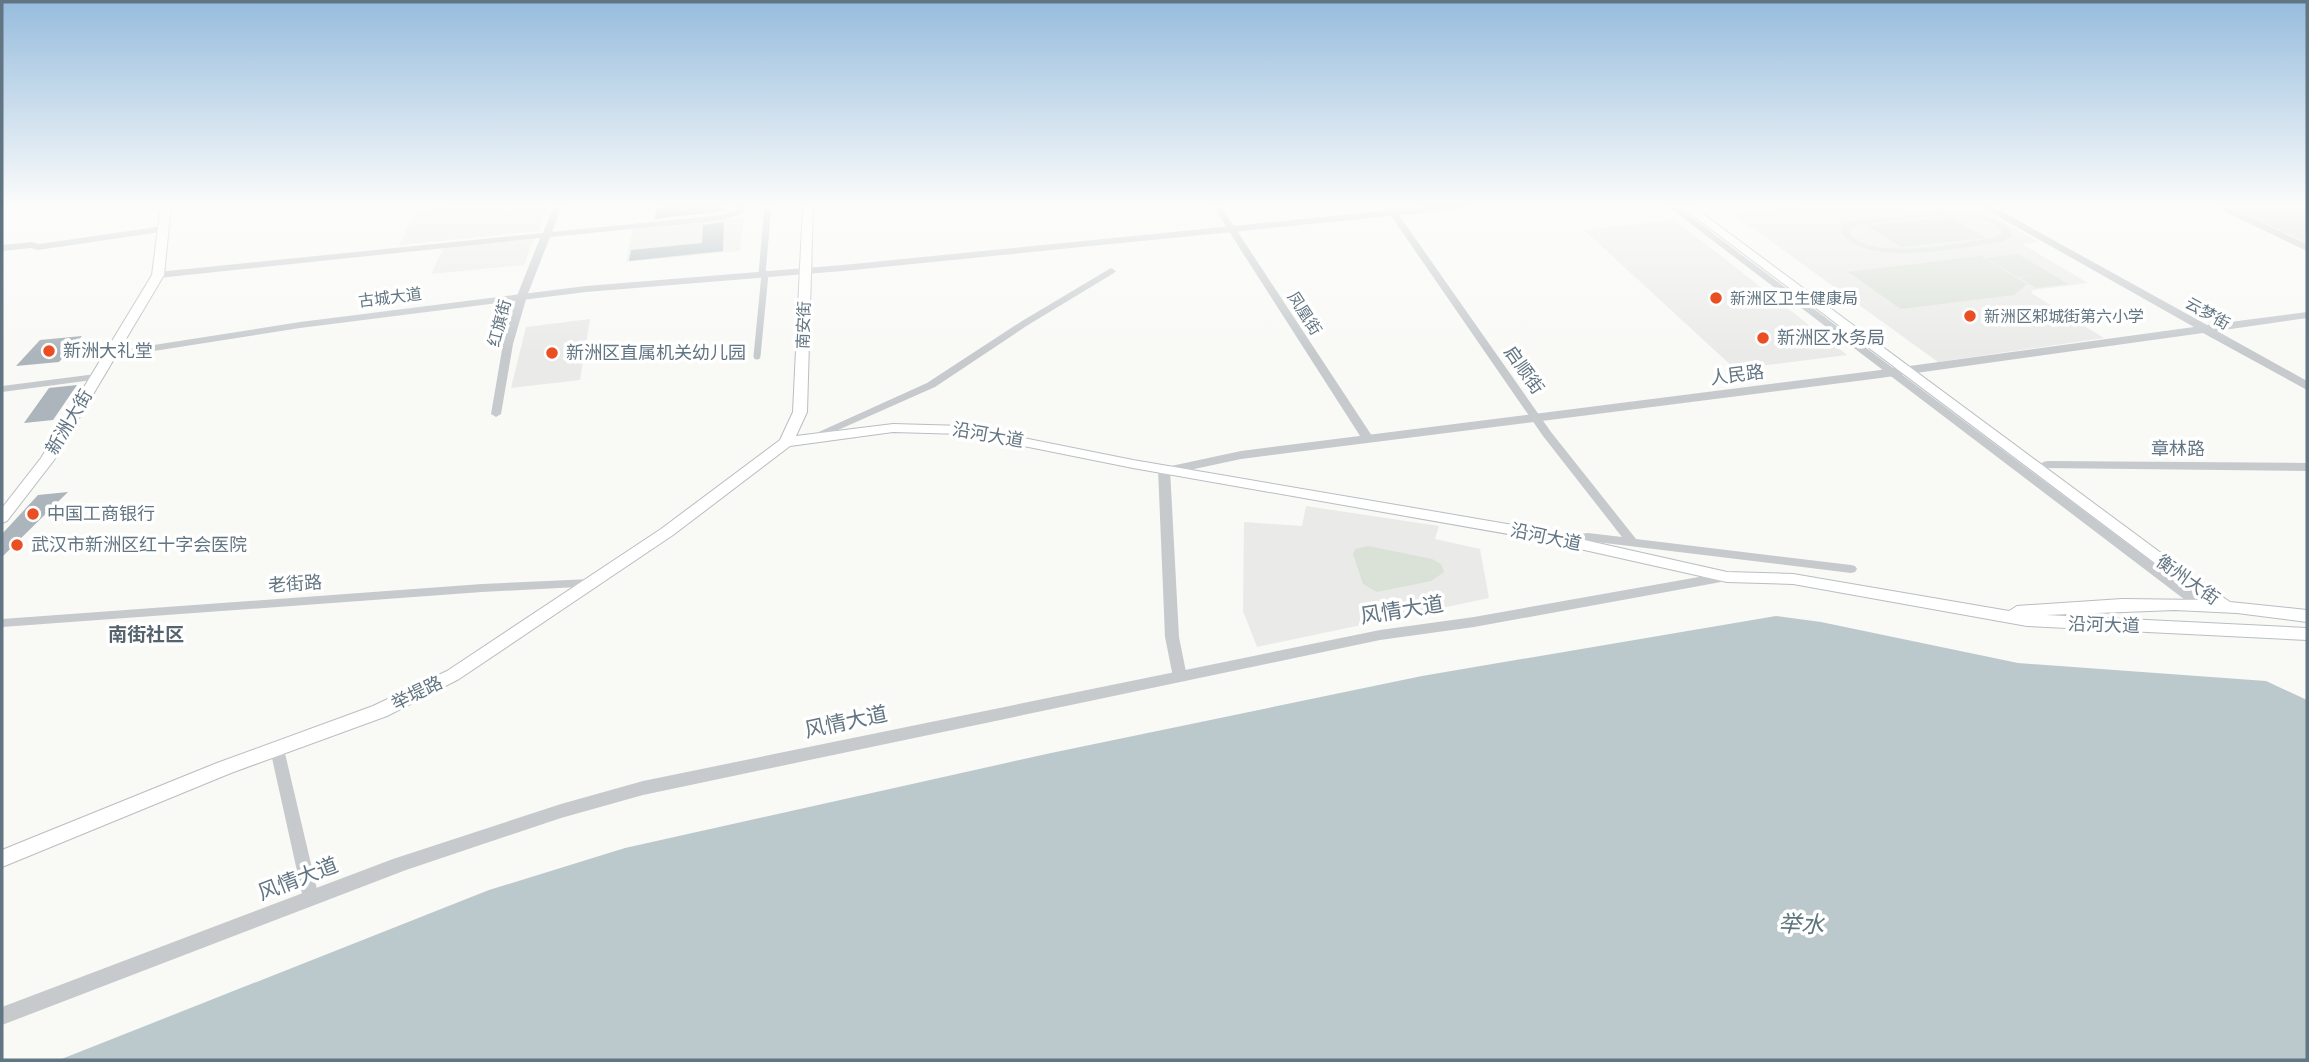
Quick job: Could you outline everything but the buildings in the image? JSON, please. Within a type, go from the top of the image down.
[{"type":"main road","name":"新洲大街","points":[[2,518],[47,460],[158,275],[161,255]]},
{"type":"main road","name":"南安街","points":[[786,442],[800,412],[806,255]]},
{"type":"main road","name":"衡州大街","points":[[1750,255],[2225,606]]},
{"type":"main road","name":"衡州大街","points":[[1758,255],[1905,371],[2048,466],[2196,574],[2225,606]]},
{"type":"main road","name":"沿河大道","points":[[786,442],[893,428],[950,428],[1561,540],[1727,577],[1793,579],[1990,614],[2068,624],[2307,634]]},
{"type":"main road","name":"举堤路","points":[[2,859],[277,749],[367,716],[430,687],[475,661],[667,532],[786,442]]},
{"type":"main road","points":[[1990,614],[2091,606],[2225,606],[2307,616]]},
{"type":"street","points":[[158,275],[347,255]]},
{"type":"street","name":"红旗街","points":[[496,414],[508,344],[539,255]]},
{"type":"street","points":[[757,356],[764,255]]},
{"type":"street","name":"古城大道","points":[[109,355],[289,326],[523,296],[973,255]]},
{"type":"street","name":"凤凰街","points":[[1249,255],[1368,439]]},
{"type":"street","name":"启顺街","points":[[1424,255],[1536,418],[1632,542]]},
{"type":"street","points":[[1740,255],[1905,371],[2202,606]]},
{"type":"street","name":"云梦街","points":[[2072,255],[2307,386]]},
{"type":"street","points":[[807,440],[931,385],[1111,271]]},
{"type":"street","name":"人民路","points":[[1168,470],[1241,455],[1905,371],[2307,315]]},
{"type":"street","points":[[2,389],[96,377]]},
{"type":"street","name":"章林路","points":[[2048,466],[2307,467]]},
{"type":"street","points":[[1168,470],[1172,637],[1180,677]]},
{"type":"street","points":[[1561,540],[1588,537],[1852,569]]},
{"type":"street","name":"风情大道","points":[[2,1016],[481,835],[643,788],[1380,635],[1474,622],[1727,577]]},
{"type":"street","name":"老街路","points":[[2,623],[468,589],[591,583]]},
{"type":"street","points":[[277,749],[311,898]]},
{"type":"shaded area","points":[[440,255],[528,255],[524,265],[431,274]]},
{"type":"shaded area","points":[[628,255],[703,255],[626,262]]},
{"type":"shaded area","points":[[1611,255],[1719,255],[1847,355],[1735,369]]},
{"type":"shaded area","name":"新洲区邾城街第六小学","points":[[1789,255],[2040,255],[2088,283],[2033,290],[2031,293],[2104,338],[1938,362]]},
{"type":"shaded area","points":[[2019,255],[2068,284],[2036,288],[2020,278],[2036,275],[2018,277],[1986,258]]},
{"type":"shaded area","points":[[1981,256],[2027,284],[2014,295],[1901,309],[1848,272]]},
{"type":"shaded area","name":"新洲区直属机关幼儿园","points":[[590,319],[580,380],[511,388],[526,327]]},
{"type":"shaded area","points":[[1306,506],[1439,526],[1435,539],[1480,549],[1489,598],[1257,647],[1243,611],[1244,522],[1302,526]]},
{"type":"shaded area","points":[[1368,546],[1432,559],[1441,564],[1444,572],[1431,581],[1377,592],[1363,584],[1353,554],[1355,549]]},
{"type":"water","name":"举水","points":[[1776,616],[1821,622],[2018,663],[2266,681],[2307,700],[2307,1060],[59,1060],[489,890],[625,848],[1051,753],[1422,676]]},
{"type":"place","name":"新洲区卫生健康局","points":[[1716,298]]},
{"type":"place","name":"新洲区邾城街第六小学","points":[[1970,316]]},
{"type":"place","name":"新洲区水务局","points":[[1763,338]]},
{"type":"place","name":"新洲大礼堂","points":[[49,351]]},
{"type":"place","name":"新洲区直属机关幼儿园","points":[[552,353]]},
{"type":"place","name":"中国工商银行","points":[[33,514]]},
{"type":"place","name":"武汉市新洲区红十字会医院","points":[[17,545]]},
{"type":"district","name":"南街社区","points":[[146,634]]}]
